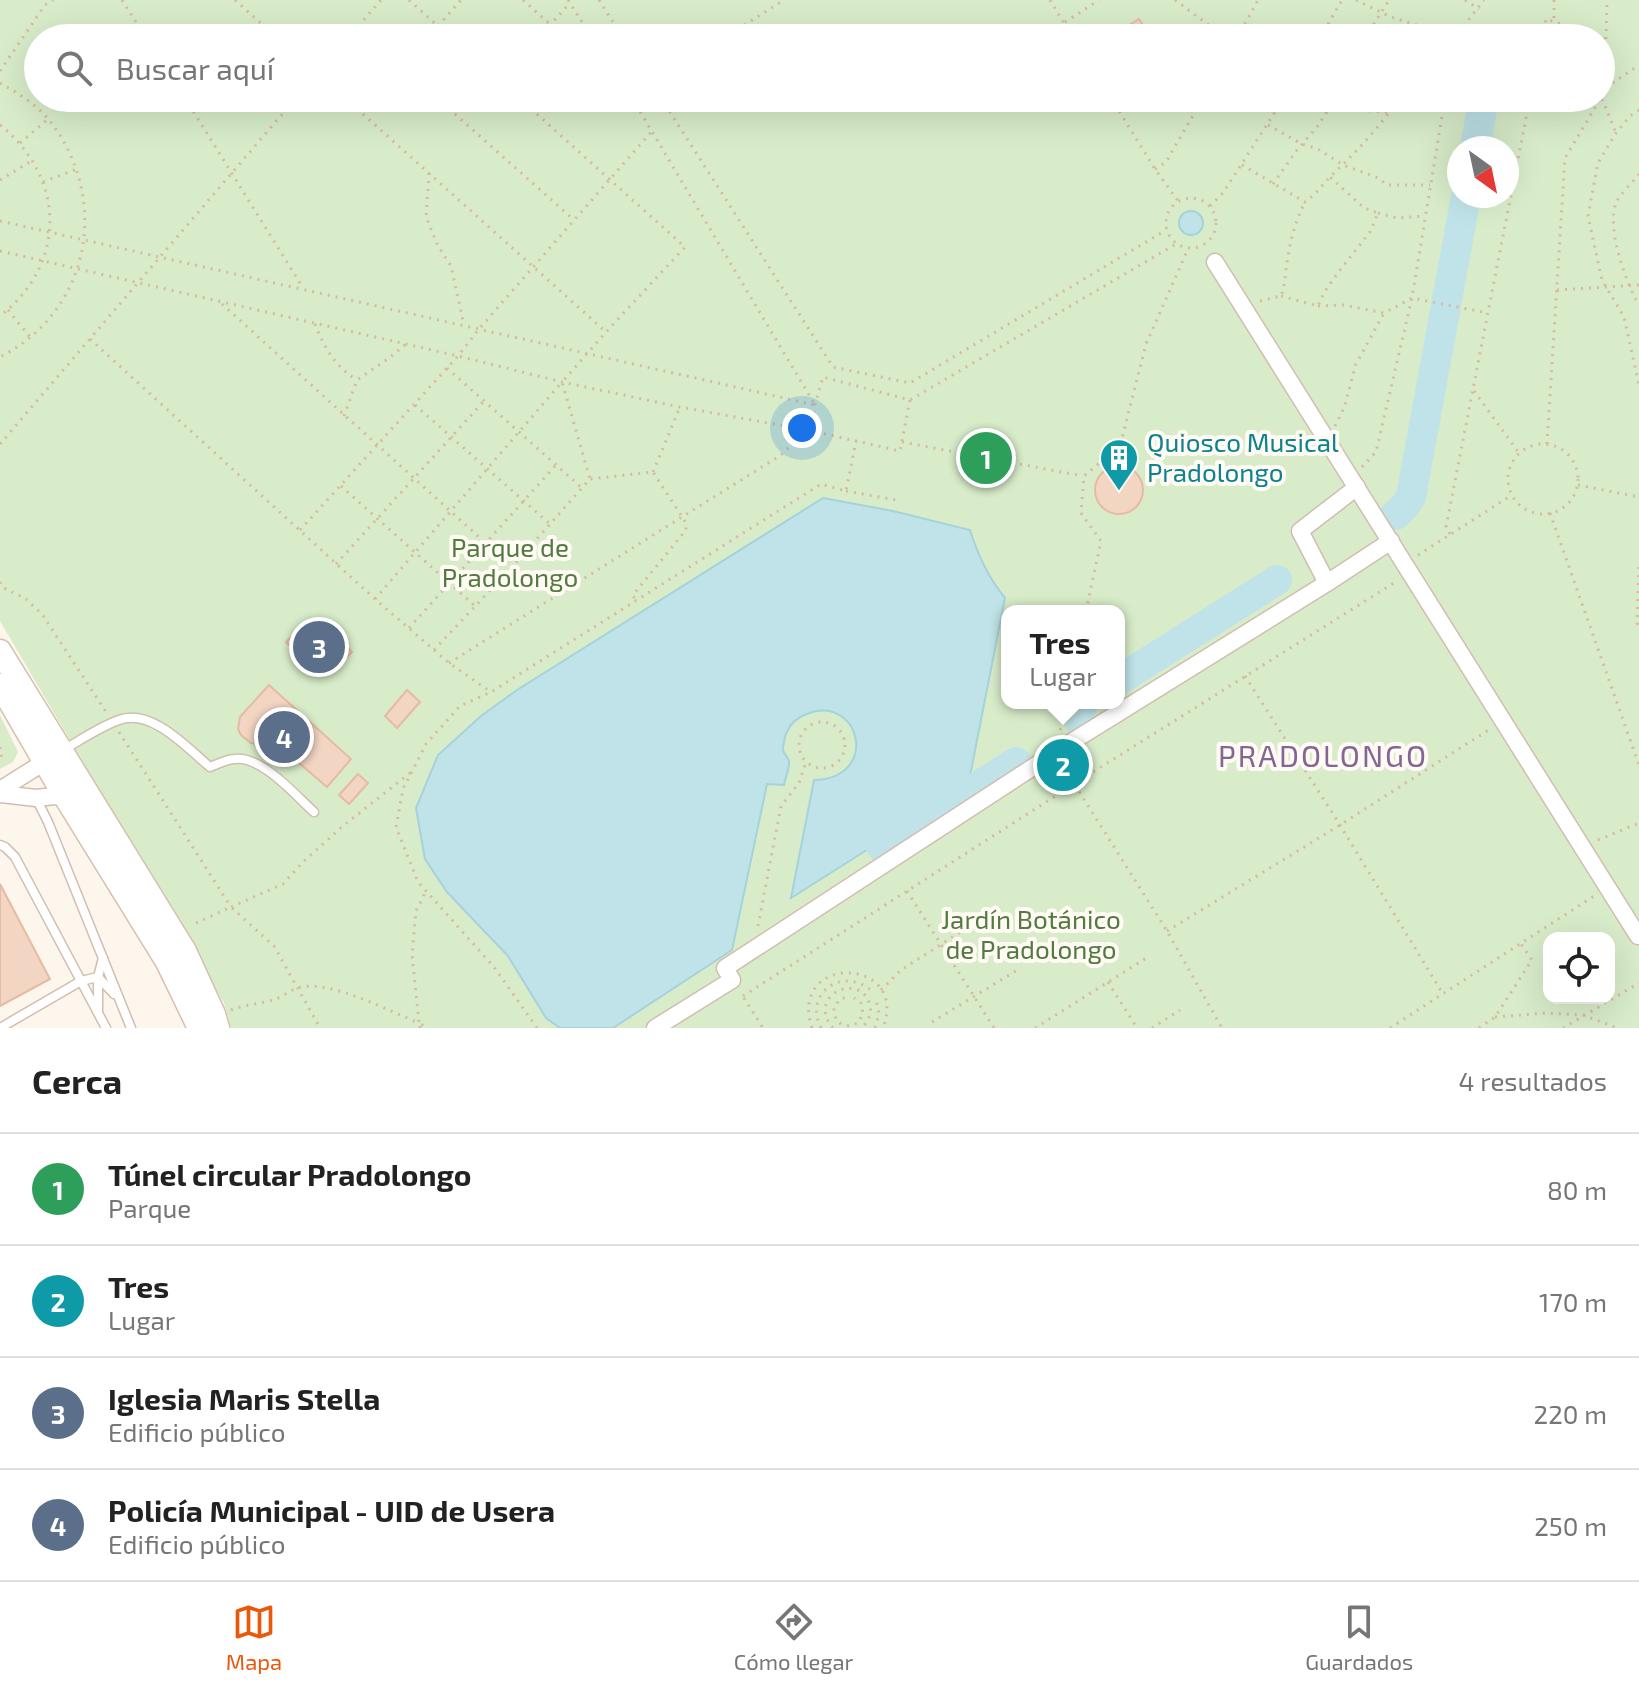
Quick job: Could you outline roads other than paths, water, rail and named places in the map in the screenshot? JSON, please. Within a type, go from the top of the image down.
[{"type":"street","points":[[1215,262],[1638,936]]},
{"type":"street","points":[[1327,583],[1300,531],[1353,481]]},
{"type":"street","points":[[1125,709],[1391,541]]},
{"type":"street","points":[[0,651],[53,757],[65,797],[167,962],[211,1024]]},
{"type":"street","points":[[0,685],[53,757],[185,951],[211,1024]]},
{"type":"street","points":[[655,1028],[732,980],[725,968],[760,944],[1124,709]]},
{"type":"street","points":[[0,792],[53,757]]},
{"type":"street","points":[[0,792],[36,798],[65,797]]},
{"type":"lane","points":[[53,757],[121,719],[137,718],[158,724],[210,767],[234,758],[264,767],[314,812]]},
{"type":"lane","points":[[36,798],[131,1028]]},
{"type":"lane","points":[[0,845],[15,857],[106,1028]]},
{"type":"lane","points":[[98,1013],[98,977],[103,957]]},
{"type":"lane","points":[[0,1028],[81,981],[98,977]]},
{"type":"lane","points":[[98,977],[120,1000]]},
{"type":"water","points":[[1191,211],[1199,215],[1203,223],[1199,231],[1191,235],[1183,231],[1179,223],[1183,215]]},
{"type":"water","points":[[823,498],[970,530],[984,566],[1005,598],[1001,605],[968,786],[791,898],[814,780],[835,776],[848,766],[855,753],[856,739],[851,726],[841,716],[827,711],[809,713],[793,722],[784,741],[783,750],[789,764],[784,785],[767,784],[732,950],[613,1028],[560,1028],[546,1018],[508,956],[447,892],[425,859],[416,808],[438,755],[481,716],[517,690]]},
{"type":"waterway","points":[[1477,136],[1481,112]]},
{"type":"waterway","points":[[1395,515],[1411,497],[1464,208]]},
{"type":"waterway","points":[[1125,676],[1277,580]]},
{"type":"waterway","points":[[1078,719],[1081,709]]},
{"type":"waterway","points":[[879,843],[882,847],[1016,762]]},
{"type":"place","name":"Túnel circular Pradolongo","points":[[986,458]]},
{"type":"place","name":"Quiosco Musical Pradolongo","points":[[1119,492]]},
{"type":"place","name":"Iglesia Maris Stella","points":[[319,647]]},
{"type":"place","name":"Policía Municipal - UID de Usera","points":[[284,737]]},
{"type":"place","name":"Tres","points":[[1063,765]]},
{"type":"district","name":"PRADOLONGO","points":[[1323,757]]},
{"type":"park label","name":"Parque de Pradolongo","points":[[510,563]]},
{"type":"park label","name":"Jardín Botánico de Pradolongo","points":[[1031,935]]}]
